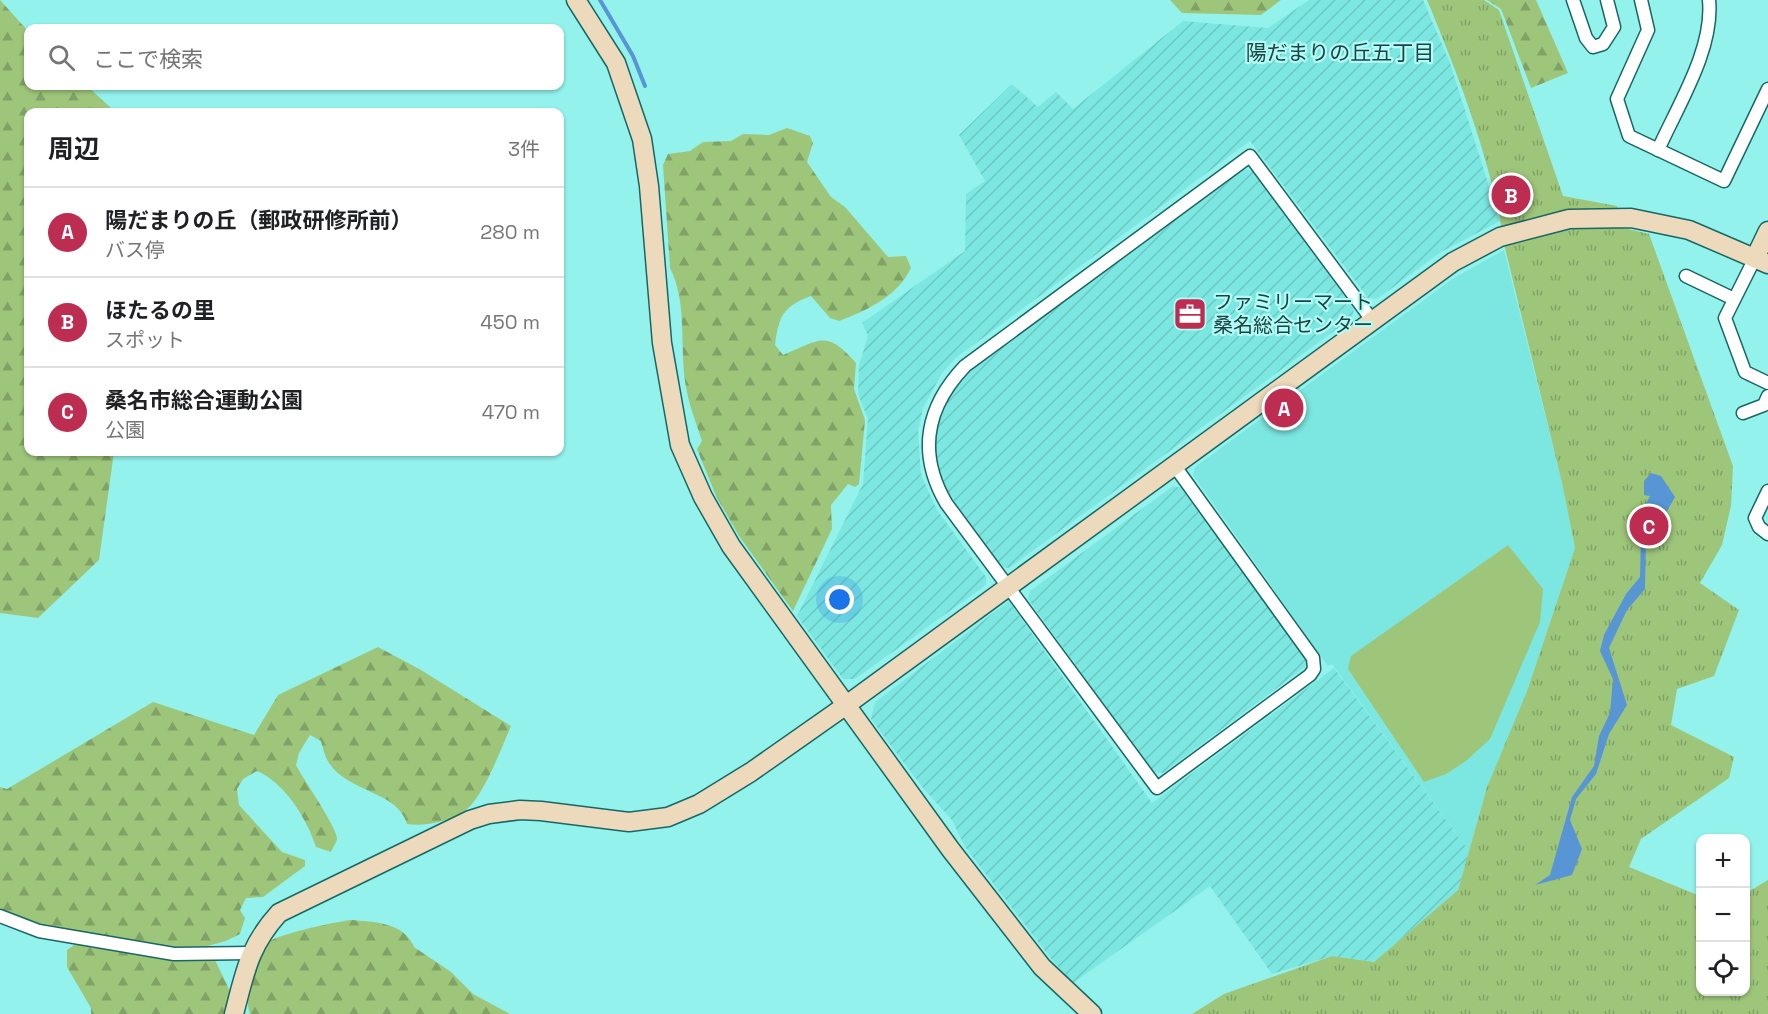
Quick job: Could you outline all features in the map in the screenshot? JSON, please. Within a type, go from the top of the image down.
[{"type":"street","points":[[576,0],[616,63],[642,139],[650,186],[662,343],[680,445],[703,497],[731,546],[951,850],[1042,967],[1092,1014]]},
{"type":"street","points":[[1573,0],[1589,44],[1598,47],[1614,27],[1608,0]]},
{"type":"street","points":[[1641,0],[1648,30],[1617,99],[1629,136],[1724,181],[1768,89]]},
{"type":"street","points":[[1658,150],[1706,45],[1710,18],[1709,0]]},
{"type":"street","points":[[1174,465],[1313,658],[1314,669],[1310,675],[1157,788],[942,496],[933,476],[929,452],[935,406],[952,379],[979,355],[1250,156],[1372,320]]},
{"type":"street","points":[[238,1009],[251,953],[269,923],[279,913],[294,903],[470,820],[520,810],[614,822],[644,821],[668,817],[722,791],[845,706],[1372,320],[1474,250],[1527,228],[1569,219],[1604,217],[1672,225],[1701,234],[1761,261]]},
{"type":"street","points":[[1768,231],[1761,261],[1734,299],[1725,318],[1745,372],[1768,383]]},
{"type":"street","points":[[1686,276],[1734,299]]},
{"type":"street","points":[[1743,413],[1764,405],[1768,396]]},
{"type":"street","points":[[1768,490],[1755,518],[1759,527],[1768,534]]},
{"type":"street","points":[[0,916],[39,931],[143,950],[174,954],[251,953]]},
{"type":"shaded area","points":[[1309,0],[1423,0],[1450,63],[1500,221],[1441,252],[1377,299],[1368,298],[1250,141],[957,357],[942,373],[923,408],[918,431],[921,475],[937,510],[986,577],[986,585],[855,679],[843,679],[797,616],[863,484],[868,419],[858,394],[859,365],[868,336],[862,323],[965,251],[966,194],[985,181],[959,135],[1012,84],[1038,107],[1056,92],[1073,109],[1183,21],[1268,28]]},
{"type":"shaded area","points":[[1244,169],[1253,171],[1354,309],[1352,318],[1009,568],[1001,567],[943,485],[935,448],[940,414],[947,397],[970,369]]},
{"type":"shaded area","points":[[1504,250],[1562,483],[1575,548],[1527,691],[1487,787],[1469,851],[1332,664],[1328,666],[1193,475],[1195,467],[1454,278]]},
{"type":"shaded area","points":[[1651,473],[1661,476],[1675,497],[1657,529],[1646,540],[1645,589],[1627,610],[1609,648],[1627,705],[1609,734],[1596,774],[1576,799],[1570,820],[1582,849],[1572,875],[1535,885],[1550,875],[1572,797],[1594,766],[1599,736],[1610,713],[1613,679],[1600,651],[1604,635],[1626,594],[1640,577],[1641,535],[1637,520],[1650,496],[1644,495],[1644,481]]},
{"type":"shaded area","points":[[1173,486],[1181,488],[1308,658],[1305,667],[1163,773],[1153,772],[1028,599],[1030,591]]},
{"type":"shaded area","points":[[1009,601],[1152,803],[1334,668],[1469,851],[1458,890],[1374,962],[1332,956],[1272,974],[1210,886],[1073,983],[1053,961],[965,847],[952,820],[923,788],[871,719],[875,702]]},
{"type":"green space","points":[[0,0],[24,27],[24,90],[91,90],[111,108],[24,108],[24,456],[113,456],[99,560],[38,618],[0,613]]},
{"type":"green space","points":[[1170,0],[1281,0],[1261,15],[1182,13]]},
{"type":"green space","points":[[1427,0],[1484,0],[1499,10],[1563,196],[1617,206],[1624,228],[1649,234],[1733,466],[1731,506],[1722,545],[1700,583],[1739,610],[1714,676],[1677,689],[1671,725],[1734,757],[1729,778],[1641,839],[1629,867],[1696,894],[1696,996],[1750,996],[1750,891],[1768,880],[1768,1014],[1192,1014],[1224,994],[1332,956],[1374,962],[1458,890],[1487,787],[1527,691],[1575,548],[1492,184],[1474,122]]},
{"type":"green space","points":[[1487,0],[1536,0],[1568,73],[1531,88],[1501,9]]},
{"type":"green space","points":[[787,128],[810,136],[813,143],[807,162],[831,197],[845,207],[888,257],[906,256],[911,268],[898,287],[890,294],[849,317],[839,321],[830,318],[811,296],[788,309],[778,327],[775,345],[783,355],[822,341],[837,345],[846,352],[856,363],[854,389],[865,420],[859,484],[855,487],[848,484],[831,505],[832,529],[793,611],[739,536],[716,496],[697,449],[702,441],[684,376],[681,313],[676,283],[670,268],[663,165],[668,154],[690,151],[703,142],[731,141],[743,134],[769,135]]},
{"type":"green space","points":[[1508,545],[1543,589],[1540,622],[1490,739],[1466,761],[1446,774],[1424,782],[1348,669],[1351,656]]},
{"type":"green space","points":[[378,647],[421,670],[511,726],[485,783],[466,810],[438,822],[422,825],[407,824],[402,813],[394,805],[348,781],[338,773],[328,761],[321,741],[310,735],[299,753],[296,765],[332,825],[337,839],[331,852],[316,847],[301,814],[277,784],[257,771],[243,779],[237,789],[239,805],[282,852],[305,860],[305,866],[263,897],[246,898],[240,910],[245,918],[240,934],[226,941],[200,948],[168,947],[35,925],[0,911],[0,787],[7,789],[153,702],[254,735],[278,695]]},
{"type":"green space","points":[[351,920],[396,928],[409,939],[414,947],[451,972],[473,994],[510,1014],[250,1014],[248,989],[262,946],[290,933]]},
{"type":"green space","points":[[77,943],[214,958],[231,993],[227,1014],[91,1014],[91,1008],[67,967],[67,950]]},
{"type":"waterway","points":[[600,0],[633,56],[645,86]]},
{"type":"place","name":"ほたるの里","points":[[1511,195]]},
{"type":"place","name":"ファミリーマート 桑名総合センター","points":[[1190,314]]},
{"type":"place","name":"陽だまりの丘（郵政研修所前）","points":[[1284,408]]},
{"type":"place","name":"桑名市総合運動公園","points":[[1649,526]]},
{"type":"district","name":"陽だまりの丘五丁目","points":[[1340,52]]}]
